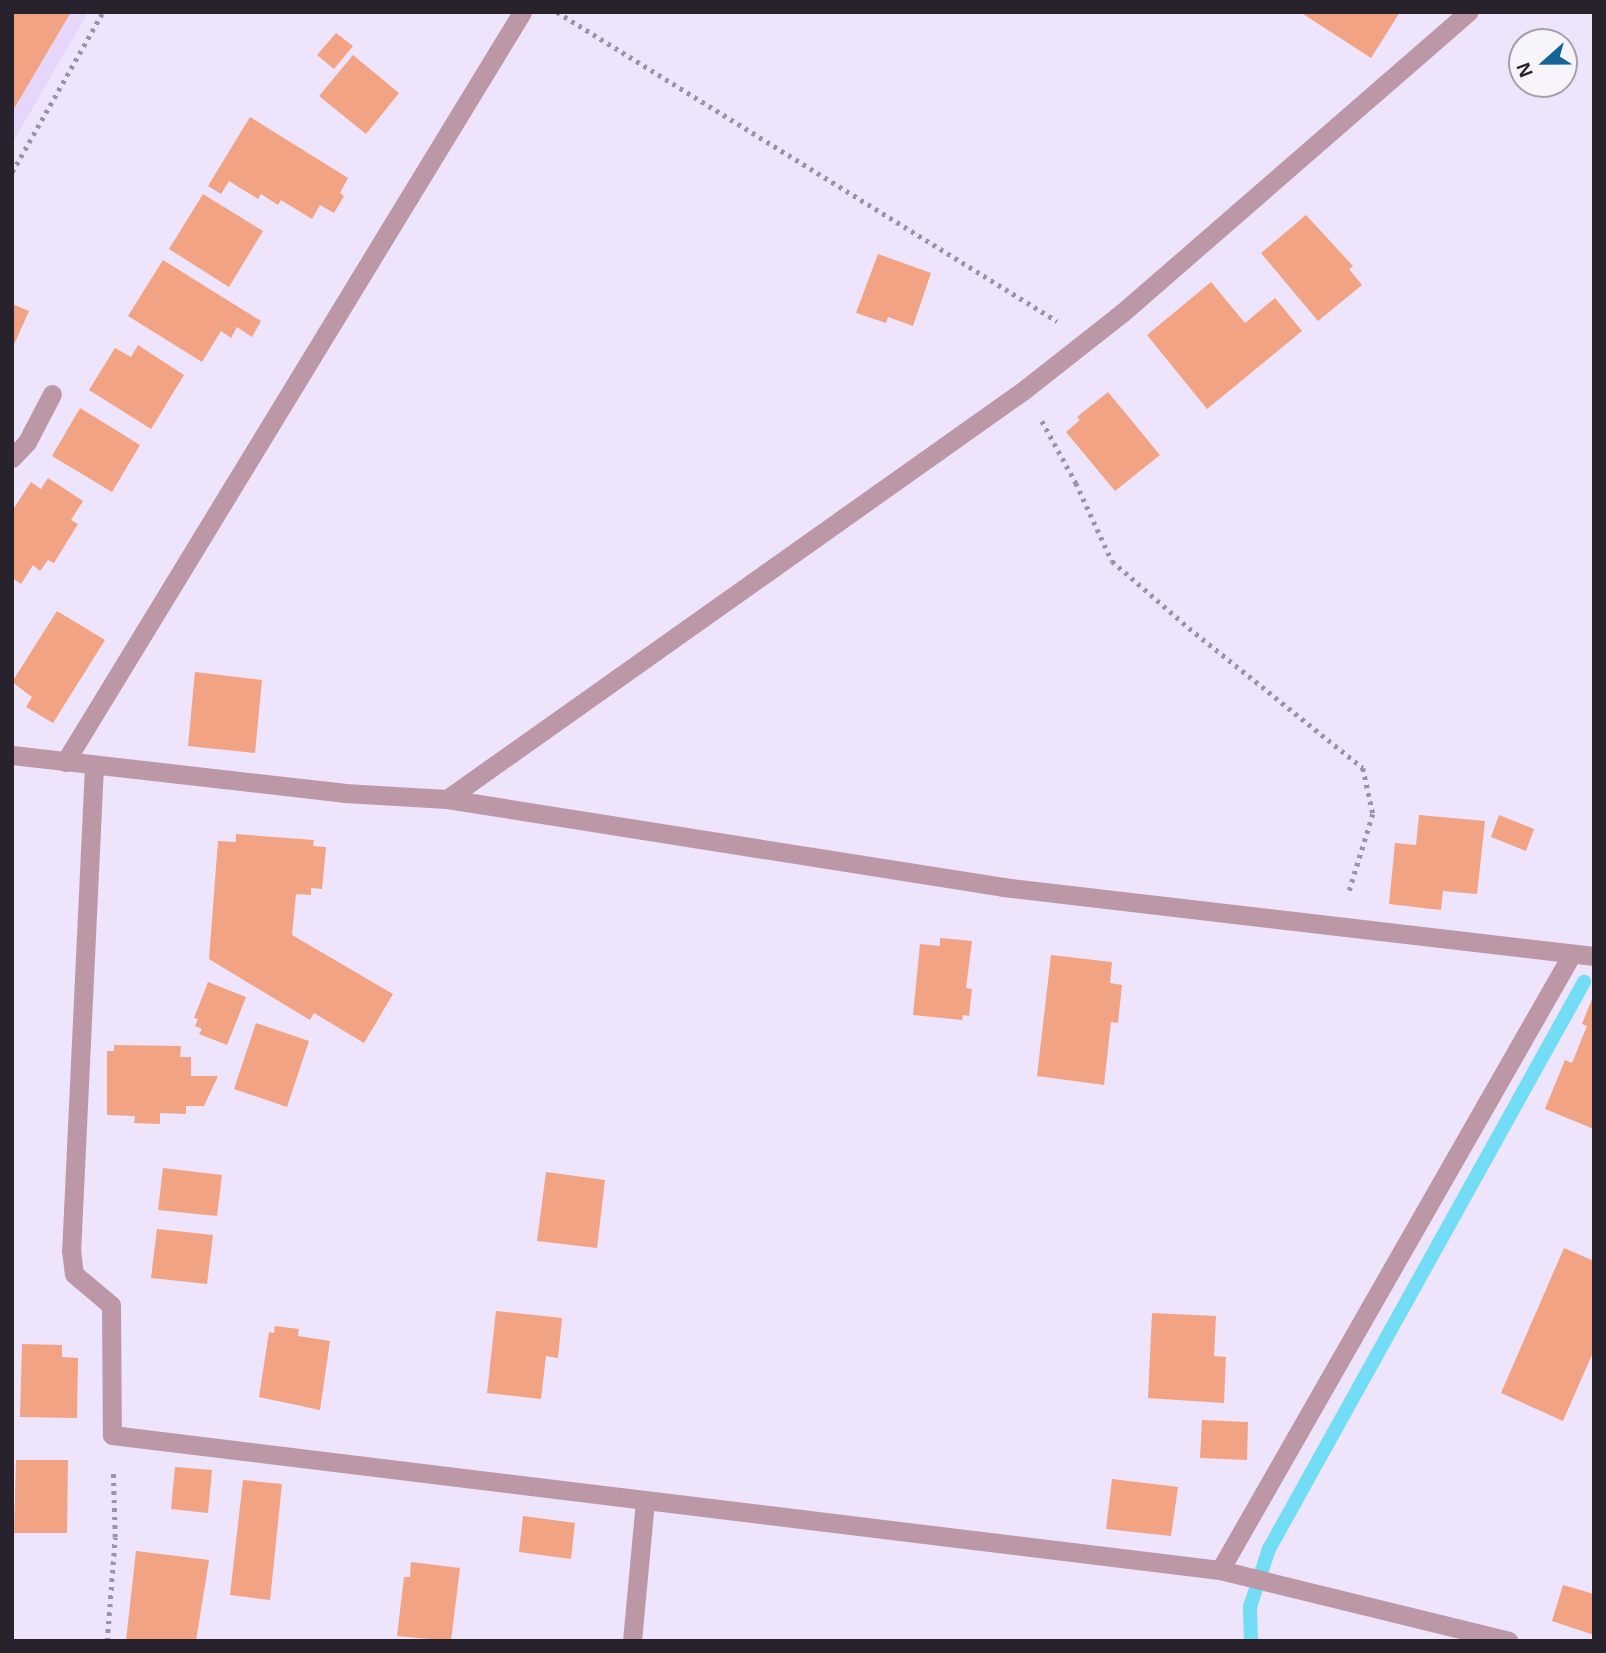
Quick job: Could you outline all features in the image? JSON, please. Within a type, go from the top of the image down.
[{"type":"street","points":[[65,762],[522,12]]},
{"type":"street","points":[[447,799],[1024,390],[1088,340],[1468,12]]},
{"type":"street","points":[[12,458],[27,442],[52,394]]},
{"type":"street","points":[[12,755],[344,793],[447,799],[1003,887],[1594,956]]},
{"type":"street","points":[[94,766],[71,1250],[74,1274],[111,1305],[112,1435],[1228,1571],[1508,1641]]},
{"type":"street","points":[[1228,1571],[1572,954]]},
{"type":"street","points":[[632,1641],[645,1502]]},
{"type":"path","points":[[12,172],[103,12]]},
{"type":"path","points":[[557,12],[1088,340]]},
{"type":"path","points":[[1024,390],[1076,483],[1112,561],[1189,628],[1363,768],[1370,790],[1373,814],[1339,927]]},
{"type":"path","points":[[107,1641],[115,1537],[112,1435]]},
{"type":"shaded area","points":[[12,12],[88,12],[12,144]]},
{"type":"building","points":[[12,12],[71,12],[12,112]]},
{"type":"building","points":[[1300,12],[1400,12],[1371,58]]},
{"type":"building","points":[[336,33],[353,46],[334,69],[317,55]]},
{"type":"building","points":[[353,55],[399,93],[366,134],[319,96]]},
{"type":"building","points":[[250,117],[348,178],[340,193],[344,196],[334,213],[320,205],[312,219],[281,200],[278,205],[261,194],[258,199],[229,181],[221,194],[208,186]]},
{"type":"building","points":[[203,194],[263,231],[229,287],[169,249]]},
{"type":"building","points":[[1306,215],[1353,266],[1349,269],[1362,285],[1318,321],[1261,253]]},
{"type":"building","points":[[878,254],[931,273],[913,326],[888,317],[886,323],[856,313]]},
{"type":"building","points":[[163,260],[261,321],[252,337],[237,327],[231,338],[221,331],[202,362],[128,316]]},
{"type":"building","points":[[1211,282],[1245,323],[1275,298],[1302,331],[1207,409],[1147,335]]},
{"type":"building","points":[[12,304],[29,311],[12,349]]},
{"type":"building","points":[[138,345],[184,375],[151,429],[89,390],[115,348],[131,357]]},
{"type":"building","points":[[1108,392],[1160,455],[1115,491],[1066,432],[1080,420],[1077,417]]},
{"type":"building","points":[[80,408],[140,445],[112,492],[52,456]]},
{"type":"building","points":[[48,478],[83,501],[71,520],[78,524],[54,563],[48,560],[40,571],[33,565],[21,584],[12,578],[12,511],[31,482],[41,489]]},
{"type":"building","points":[[57,611],[105,640],[53,723],[26,707],[32,697],[12,682]]},
{"type":"building","points":[[195,672],[262,680],[255,753],[188,746]]},
{"type":"building","points":[[1419,815],[1485,821],[1477,894],[1443,891],[1441,910],[1389,904],[1395,843],[1416,845]]},
{"type":"building","points":[[1499,815],[1534,829],[1526,851],[1491,837]]},
{"type":"building","points":[[236,834],[314,840],[313,846],[326,847],[322,889],[311,888],[311,895],[296,894],[292,935],[393,994],[364,1043],[314,1013],[310,1020],[209,959],[218,841],[236,842]]},
{"type":"building","points":[[940,938],[972,941],[966,988],[972,989],[969,1016],[963,1015],[962,1020],[913,1015],[920,944],[940,946]]},
{"type":"building","points":[[1051,955],[1112,962],[1110,983],[1122,985],[1118,1023],[1111,1022],[1104,1085],[1037,1076]]},
{"type":"building","points":[[208,982],[246,997],[227,1045],[199,1034],[202,1029],[195,1026],[198,1019],[194,1018]]},
{"type":"building","points":[[1594,994],[1594,1129],[1545,1109],[1565,1060],[1572,1063],[1587,1026],[1582,1024]]},
{"type":"building","points":[[256,1023],[309,1041],[287,1107],[234,1089]]},
{"type":"building","points":[[114,1045],[181,1046],[180,1057],[191,1057],[191,1076],[218,1076],[204,1106],[186,1106],[186,1114],[160,1113],[160,1124],[134,1123],[135,1116],[107,1115],[107,1051],[114,1051]]},
{"type":"building","points":[[163,1168],[222,1175],[217,1216],[158,1210]]},
{"type":"building","points":[[546,1172],[605,1180],[597,1248],[537,1241]]},
{"type":"building","points":[[157,1229],[213,1235],[207,1284],[151,1278]]},
{"type":"building","points":[[1564,1248],[1594,1261],[1594,1350],[1563,1421],[1501,1393]]},
{"type":"building","points":[[496,1311],[562,1318],[558,1358],[546,1356],[541,1399],[487,1393]]},
{"type":"building","points":[[1152,1313],[1216,1316],[1214,1356],[1226,1357],[1224,1403],[1148,1398]]},
{"type":"building","points":[[275,1326],[299,1329],[298,1336],[330,1341],[320,1410],[259,1397],[269,1332],[274,1333]]},
{"type":"building","points":[[22,1344],[62,1345],[62,1357],[78,1358],[77,1418],[20,1417]]},
{"type":"building","points":[[1202,1420],[1248,1422],[1247,1460],[1200,1458]]},
{"type":"building","points":[[16,1460],[68,1460],[67,1533],[14,1533]]},
{"type":"building","points":[[175,1467],[212,1470],[208,1513],[171,1509]]},
{"type":"building","points":[[1112,1479],[1178,1487],[1171,1536],[1106,1529]]},
{"type":"building","points":[[243,1480],[282,1484],[270,1600],[230,1595]]},
{"type":"building","points":[[523,1516],[575,1523],[571,1559],[519,1552]]},
{"type":"building","points":[[136,1551],[209,1560],[196,1641],[126,1641]]},
{"type":"building","points":[[411,1562],[460,1568],[451,1641],[397,1636],[404,1577],[410,1577]]},
{"type":"building","points":[[1563,1585],[1594,1594],[1594,1635],[1552,1621]]},
{"type":"waterway","points":[[1251,1641],[1250,1607],[1269,1549],[1584,982]]}]
